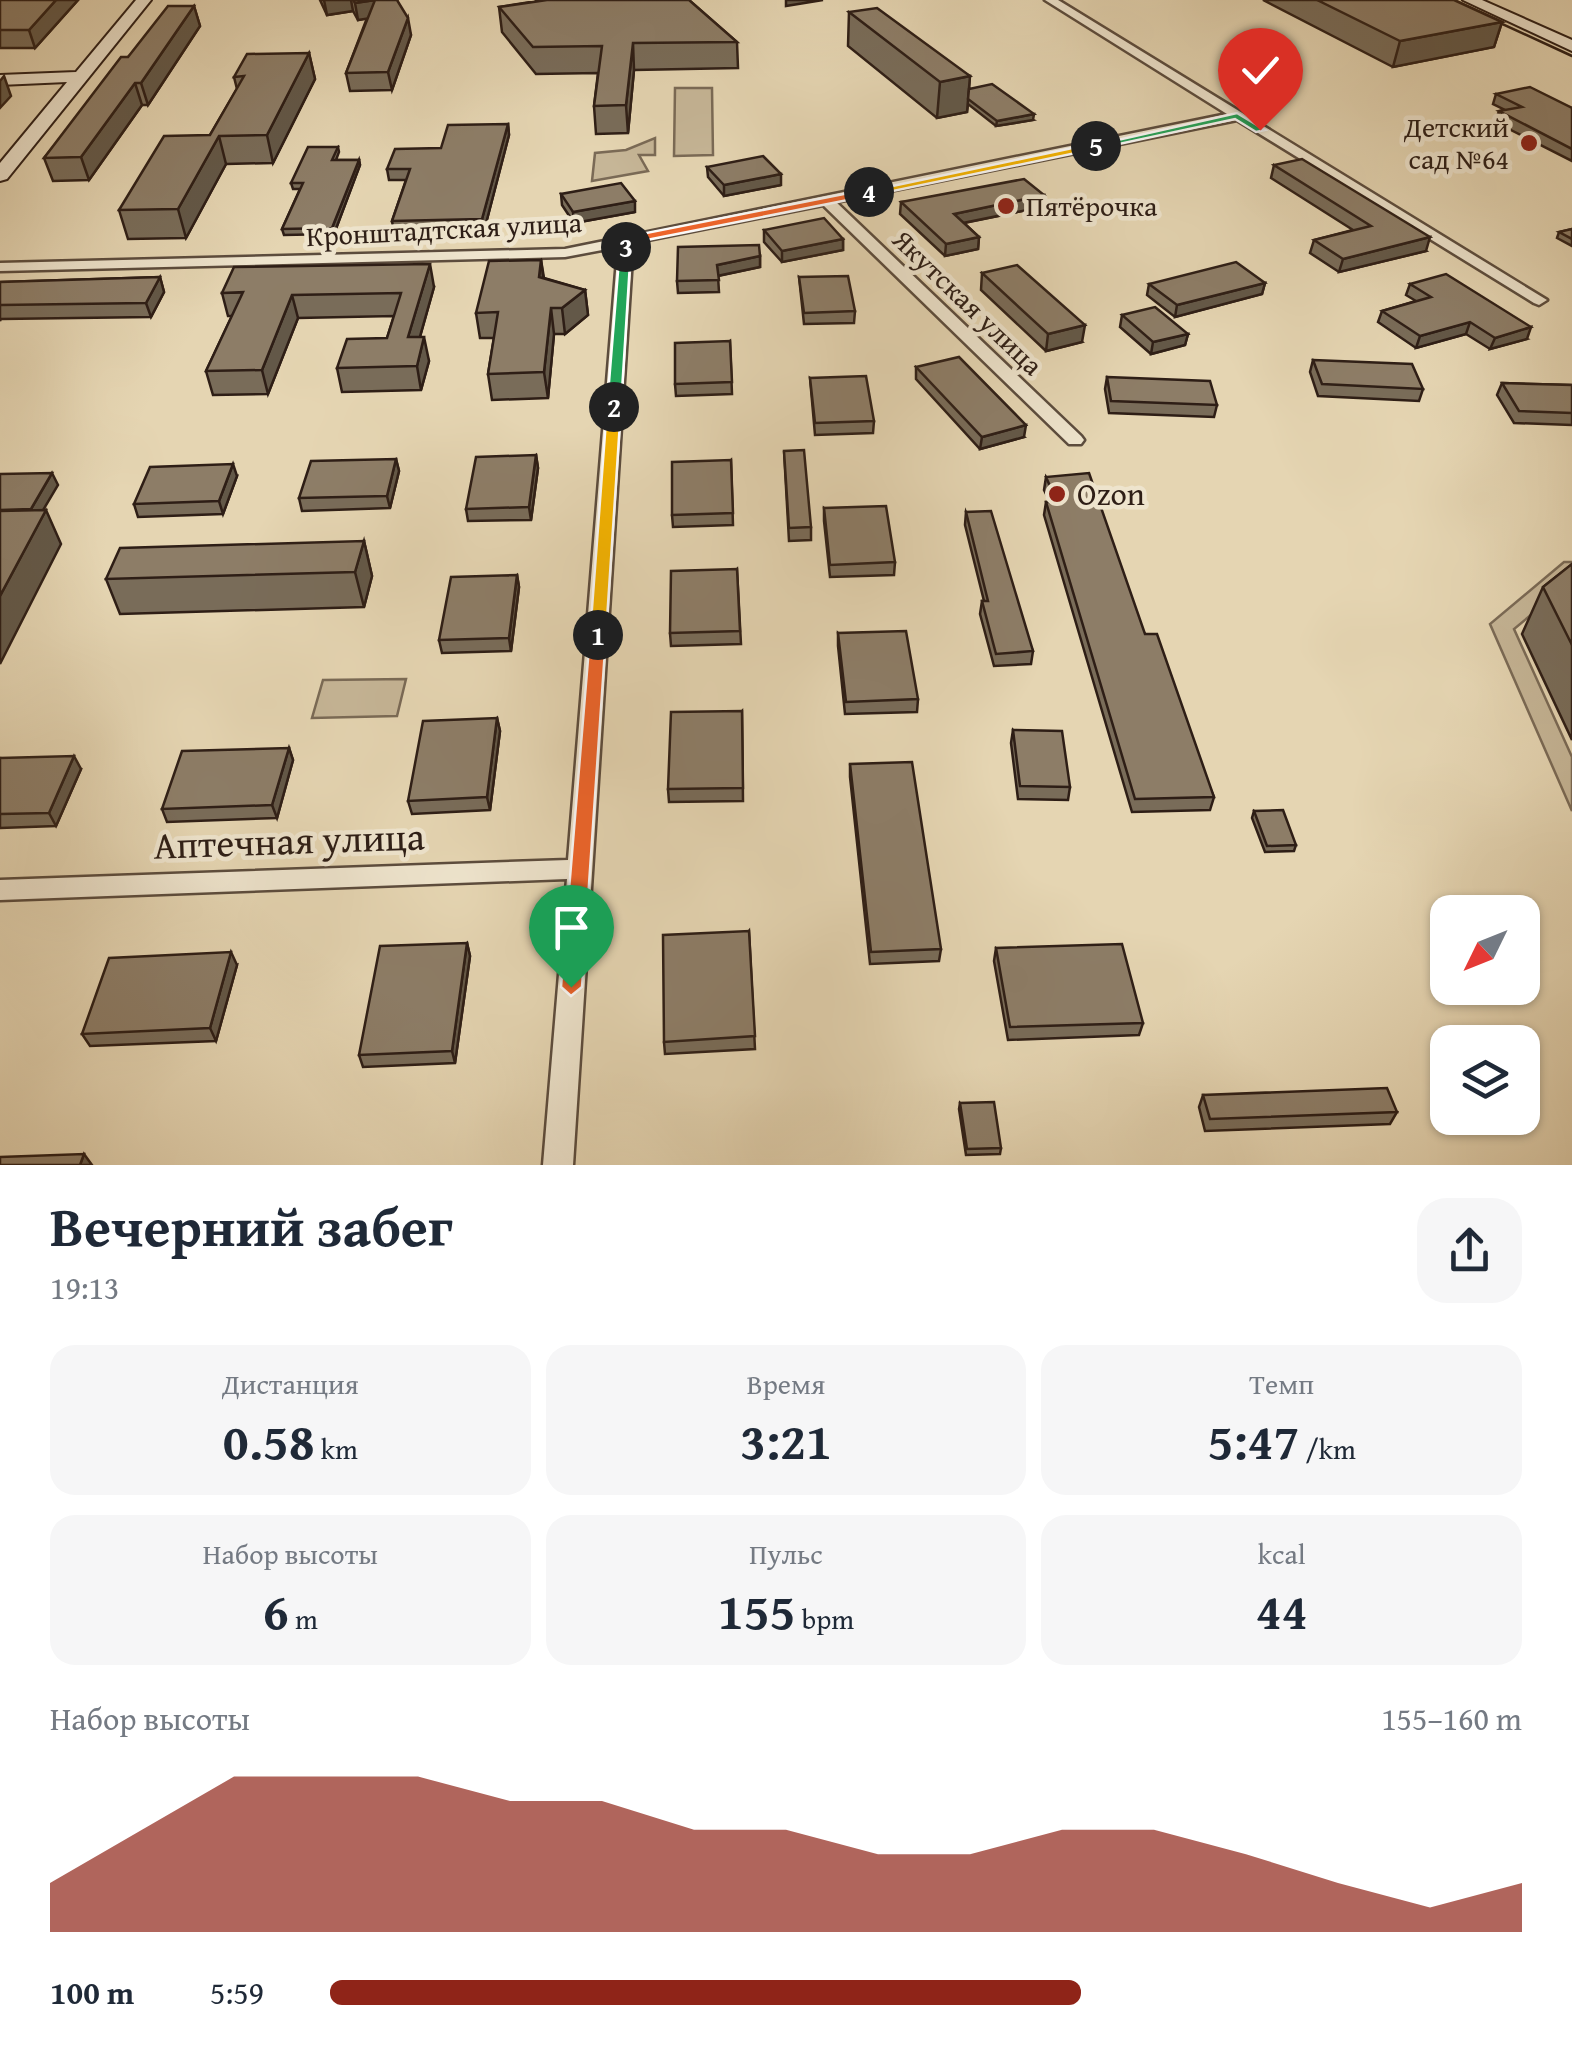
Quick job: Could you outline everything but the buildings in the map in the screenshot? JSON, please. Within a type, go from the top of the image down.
[{"type":"street","points":[[0,175],[144,0]]},
{"type":"street","points":[[1050,0],[1539,300]]},
{"type":"street","points":[[1470,0],[1572,46]]},
{"type":"street","points":[[0,80],[80,77]]},
{"type":"street","name":"Кронштадтская улица","points":[[0,267],[548,255],[1237,116]]},
{"type":"street","name":"Якутская улица","points":[[827,201],[1075,440]]},
{"type":"street","points":[[558,1165],[626,240]]},
{"type":"street","name":"Аптечная улица","points":[[0,890],[580,869]]},
{"type":"shaded area","points":[[675,88],[712,88],[713,155],[674,156]]},
{"type":"shaded area","points":[[655,138],[655,155],[639,155],[648,171],[592,181],[595,153],[626,150]]},
{"type":"shaded area","points":[[1564,562],[1572,562],[1572,581],[1514,629],[1572,757],[1572,811],[1490,624]]},
{"type":"shaded area","points":[[406,679],[397,716],[312,718],[323,680]]},
{"type":"tram line","points":[[1450,0],[1572,56]]},
{"type":"place","name":"Детский сад №64","points":[[1529,143]]},
{"type":"place","name":"Пятёрочка","points":[[1006,206]]},
{"type":"place","name":"Ozon","points":[[1057,494]]},
{"type":"route","points":[[571,987],[626,240],[1237,116],[1260,130]]}]
